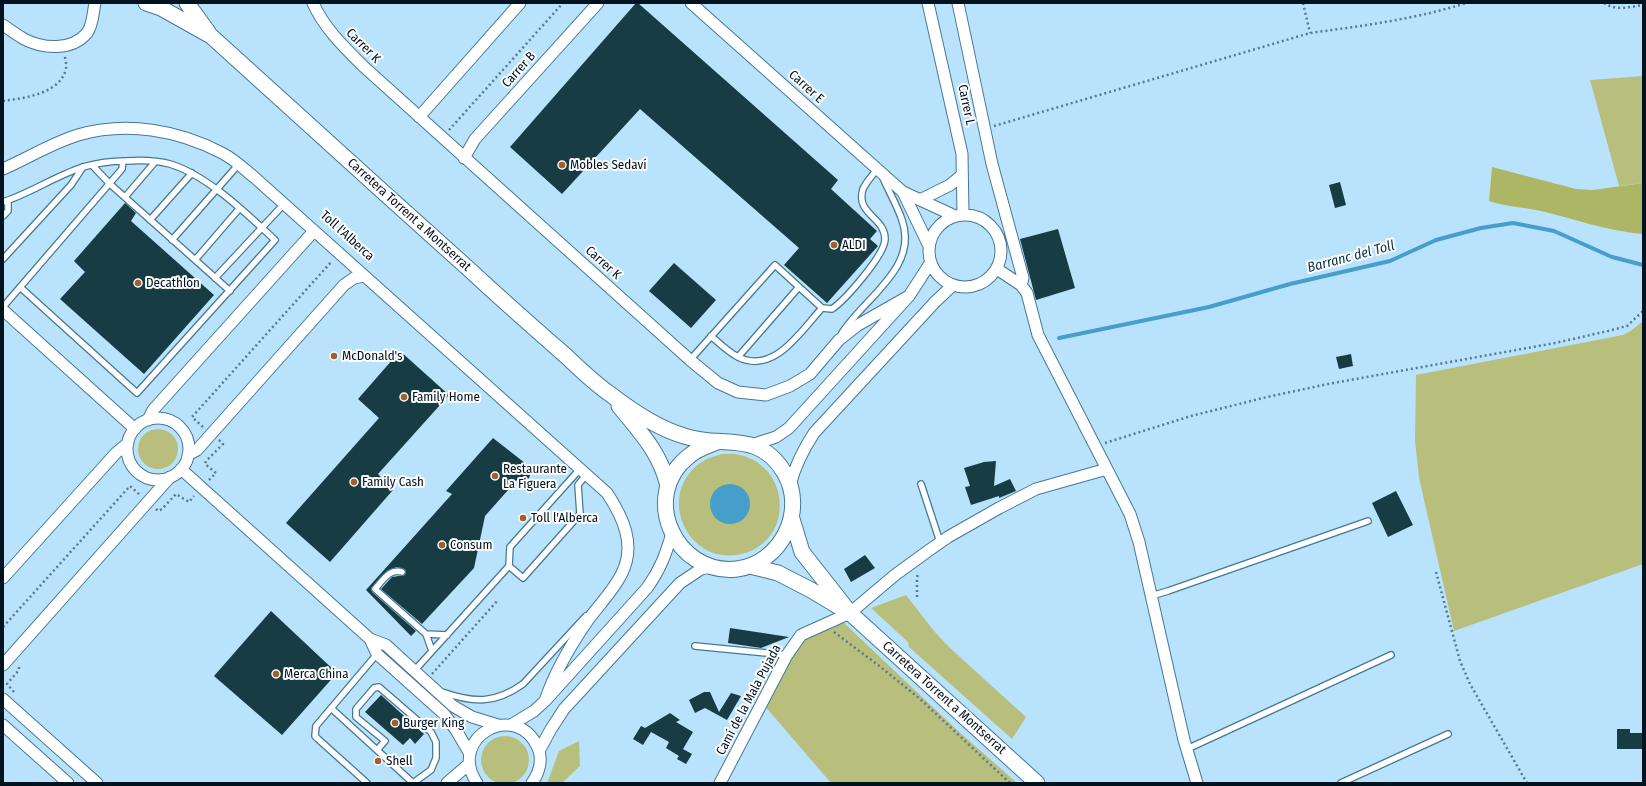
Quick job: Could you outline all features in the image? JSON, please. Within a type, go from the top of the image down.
[{"type":"main road","points":[[146,3],[161,8],[210,36]]},
{"type":"main road","points":[[187,3],[210,36]]},
{"type":"main road","name":"Carretera Torrent a Montserrat","points":[[210,36],[608,393]]},
{"type":"main road","points":[[608,393],[649,420],[679,435],[698,441],[734,441],[751,445],[764,451],[775,460],[784,472],[790,485],[793,502],[792,520],[786,535],[777,548],[764,558],[750,566],[737,569],[711,567],[695,559],[682,548],[672,533],[666,518],[665,502],[668,486],[676,470],[687,457],[701,448],[717,442]]},
{"type":"main road","points":[[608,393],[653,447],[660,460],[668,486]]},
{"type":"main road","points":[[792,520],[802,552],[850,613]]},
{"type":"main road","points":[[750,566],[778,573],[850,613]]},
{"type":"main road","name":"Carretera Torrent a Montserrat","points":[[850,613],[1037,783]]},
{"type":"street","points":[[3,26],[34,44],[58,47],[64,46],[76,42],[87,32],[95,3]]},
{"type":"street","name":"Carrer K","points":[[313,3],[316,11],[333,36],[363,66],[690,360],[718,383],[738,392],[766,395],[790,386],[810,374],[839,340],[858,325],[909,296]]},
{"type":"street","points":[[419,117],[520,3]]},
{"type":"street","name":"Carrer B","points":[[464,158],[475,139],[598,3]]},
{"type":"street","name":"Carrer E","points":[[691,3],[903,192]]},
{"type":"street","name":"Carrer L","points":[[928,3],[962,154],[959,215]]},
{"type":"street","points":[[958,3],[984,128],[1023,278],[1021,285]]},
{"type":"street","points":[[3,169],[53,145],[77,136],[99,130],[122,128],[144,129],[184,137],[224,154],[239,164],[607,493],[618,509],[624,523],[628,539],[627,556],[623,572],[613,588],[596,608],[573,641],[550,685],[545,701]]},
{"type":"street","points":[[920,200],[950,185],[962,175]]},
{"type":"street","points":[[903,192],[959,215]]},
{"type":"street","points":[[903,192],[929,246],[930,262],[936,273],[942,279],[953,285],[961,287],[974,286],[989,278],[997,269],[1002,257],[1000,240],[995,228],[986,220],[971,214],[959,215],[945,220],[936,229],[929,246]]},
{"type":"street","points":[[148,420],[153,410],[314,231]]},
{"type":"street","points":[[751,445],[776,437],[789,428],[909,296],[930,262]]},
{"type":"street","points":[[997,269],[1021,285],[1028,294],[1038,335],[1130,514],[1139,542],[1186,749],[1197,783]]},
{"type":"street","points":[[188,455],[197,450],[344,284],[354,278],[364,276]]},
{"type":"street","points":[[790,485],[795,466],[803,449],[814,433],[935,302],[953,285]]},
{"type":"street","points":[[3,310],[135,429]]},
{"type":"street","points":[[3,578],[116,453],[128,443],[135,429],[148,420],[157,418],[175,423],[182,429],[188,442],[188,455],[181,469],[170,477],[7,660]]},
{"type":"street","points":[[128,443],[130,462],[143,476],[161,480],[170,477]]},
{"type":"street","points":[[181,469],[370,639],[386,645],[427,680],[453,706],[472,717],[498,725],[511,725],[520,728],[529,734],[539,751],[540,762],[538,773],[532,783]]},
{"type":"street","name":"Camí de la Mala Pujada","points":[[720,783],[787,655],[801,635],[850,613],[895,575],[940,542],[999,508],[1036,489],[1107,469]]},
{"type":"street","points":[[511,725],[534,711],[545,701],[647,588],[658,572],[672,533]]},
{"type":"street","points":[[539,751],[551,729],[564,710],[680,583],[702,569],[711,567]]},
{"type":"street","points":[[370,639],[376,654],[444,714],[456,730],[470,759],[472,774],[477,783]]},
{"type":"street","points":[[5,701],[97,783]]},
{"type":"street","points":[[3,725],[68,783]]},
{"type":"street","points":[[447,783],[470,759],[473,744],[480,735],[488,729],[498,725]]},
{"type":"lane","points":[[3,216],[8,210],[6,201],[84,167],[109,161],[140,160],[170,164],[192,173],[217,190],[275,240],[137,393],[20,287]]},
{"type":"lane","points":[[3,307],[110,184],[122,169],[123,161]]},
{"type":"lane","points":[[125,197],[155,162]]},
{"type":"lane","points":[[172,240],[239,164]]},
{"type":"lane","points":[[92,165],[110,184],[230,291]]},
{"type":"lane","points":[[3,259],[71,185],[84,167]]},
{"type":"lane","points":[[690,360],[775,264],[822,308],[832,309],[841,302],[880,254],[885,239],[881,225],[863,206],[862,198],[864,188],[878,170],[902,220],[905,237],[903,254],[897,269],[850,320],[839,340]]},
{"type":"lane","points":[[150,220],[192,173]]},
{"type":"lane","points":[[215,278],[284,204]]},
{"type":"lane","points":[[195,260],[239,209]]},
{"type":"lane","points":[[738,357],[799,287]]},
{"type":"lane","points":[[711,336],[738,357],[754,361],[766,361],[780,353],[822,308]]},
{"type":"lane","points":[[508,566],[523,578],[580,514],[578,485],[583,472]]},
{"type":"lane","points":[[415,670],[508,566],[510,547],[583,472]]},
{"type":"lane","points":[[921,484],[940,542]]},
{"type":"lane","points":[[1151,596],[1168,592],[1368,521]]},
{"type":"lane","points":[[402,572],[397,570],[390,572],[375,589],[426,634],[432,651]]},
{"type":"lane","points":[[439,691],[470,700],[484,701],[498,698],[511,692],[523,684],[582,619],[596,608]]},
{"type":"lane","points":[[426,634],[447,635]]},
{"type":"lane","points":[[695,646],[787,655]]},
{"type":"lane","points":[[367,783],[315,736],[316,726],[376,654]]},
{"type":"lane","points":[[1186,749],[1391,655]]},
{"type":"lane","points":[[331,708],[413,783],[431,770],[436,758],[436,742],[430,732],[379,687],[374,688],[356,709],[356,717],[384,741],[377,750]]},
{"type":"lane","points":[[1341,783],[1448,734]]},
{"type":"path","points":[[442,138],[563,3]]},
{"type":"path","points":[[1303,3],[1310,33]]},
{"type":"path","points":[[984,128],[1310,33],[1409,18],[1448,9],[1466,3]]},
{"type":"path","points":[[1604,3],[1609,6],[1624,8],[1643,5]]},
{"type":"path","points":[[3,101],[23,98],[49,89],[62,79],[66,68],[64,46]]},
{"type":"path","points":[[1094,446],[1191,416],[1268,397],[1328,384],[1555,343],[1608,331],[1627,326],[1643,311]]},
{"type":"path","points":[[1436,572],[1460,661],[1470,684],[1527,783]]},
{"type":"path","points":[[427,680],[498,600]]},
{"type":"path","points":[[822,626],[841,636],[919,698],[1010,783]]},
{"type":"path","points":[[5,701],[15,693],[7,684],[19,670],[20,665],[7,660]]},
{"type":"green space","points":[[1643,76],[1643,183],[1619,186],[1590,80]]},
{"type":"green space","points":[[1492,167],[1576,189],[1593,190],[1643,183],[1643,234],[1617,230],[1541,211],[1502,205],[1489,201]]},
{"type":"green space","points":[[1643,321],[1643,564],[1454,631],[1419,478],[1415,441],[1416,375],[1623,335]]},
{"type":"green space","points":[[154,429],[162,429],[169,432],[175,438],[178,449],[175,460],[169,466],[162,469],[154,469],[147,466],[141,460],[138,453],[138,445],[141,438],[147,432]]},
{"type":"green space","points":[[722,454],[736,454],[750,458],[766,469],[776,485],[780,505],[778,520],[774,530],[767,540],[753,550],[731,556],[712,552],[696,543],[685,528],[679,510],[680,492],[688,474],[705,460]]},
{"type":"green space","points":[[906,595],[934,631],[950,648],[1026,717],[1012,739],[909,647],[908,642],[871,608]]},
{"type":"green space","points":[[836,623],[844,623],[956,729],[1017,783],[831,783],[764,705],[794,647],[810,636]]},
{"type":"green space","points":[[505,736],[514,738],[522,743],[527,751],[529,760],[527,769],[522,777],[514,782],[505,784],[496,782],[488,777],[483,769],[481,760],[483,751],[488,743],[496,738]]},
{"type":"green space","points":[[579,741],[580,766],[562,783],[547,783],[559,751]]},
{"type":"water","points":[[730,484],[744,490],[750,504],[744,518],[730,524],[716,518],[710,504],[716,490]]},
{"type":"building","points":[[636,3],[638,3],[838,180],[831,189],[877,231],[870,239],[878,246],[827,303],[784,265],[799,248],[640,109],[562,194],[510,147]]},
{"type":"building","points":[[1340,182],[1346,205],[1335,208],[1329,185]]},
{"type":"building","name":"Decathlon","points":[[125,203],[136,213],[131,221],[214,295],[144,374],[60,299],[85,272],[74,261]]},
{"type":"building","points":[[1058,229],[1075,288],[1036,300],[1020,239]]},
{"type":"building","points":[[674,263],[716,300],[691,328],[649,291]]},
{"type":"building","name":"Family Cash","points":[[400,351],[449,395],[378,474],[393,490],[330,562],[286,523],[379,418],[358,399]]},
{"type":"building","points":[[1351,354],[1353,366],[1339,369],[1336,357]]},
{"type":"building","name":"Consum","points":[[493,438],[530,467],[530,475],[525,481],[517,480],[485,516],[474,568],[422,624],[381,589],[392,577],[405,575],[406,571],[404,569],[397,567],[388,570],[371,588],[372,592],[416,631],[411,636],[366,590],[452,494],[446,491]]},
{"type":"building","points":[[996,461],[994,486],[1010,479],[1016,491],[999,498],[999,496],[971,505],[965,487],[970,486],[964,468],[984,462]]},
{"type":"building","points":[[1396,491],[1413,525],[1388,537],[1372,503]]},
{"type":"building","points":[[865,555],[875,568],[851,582],[844,569]]},
{"type":"building","name":"Merca China","points":[[271,611],[337,673],[282,735],[214,676]]},
{"type":"building","points":[[730,628],[789,637],[761,648],[728,643]]},
{"type":"building","points":[[704,692],[710,692],[719,712],[731,693],[741,696],[727,720],[705,708],[695,713],[689,700]]},
{"type":"building","name":"Burger King","points":[[381,695],[424,734],[415,744],[410,738],[403,745],[365,712]]},
{"type":"building","points":[[670,713],[680,720],[676,722],[693,732],[683,749],[692,754],[686,764],[677,759],[679,756],[666,748],[669,742],[651,732],[643,745],[633,739],[641,726],[645,728]]},
{"type":"building","points":[[1617,729],[1630,729],[1630,733],[1643,733],[1643,749],[1617,749]]},
{"type":"waterway","name":"Barranc del Toll","points":[[1059,338],[1209,307],[1290,284],[1390,261],[1436,240],[1481,228],[1513,223],[1554,231],[1612,257],[1643,265]]},
{"type":"place","name":"Mobles Sedaví","points":[[562,165]]},
{"type":"place","name":"ALDI","points":[[834,245]]},
{"type":"place","name":"Decathlon","points":[[138,283]]},
{"type":"place","name":"McDonald's","points":[[334,356]]},
{"type":"place","name":"Family Home","points":[[404,397]]},
{"type":"place","name":"Restaurante La Figuera","points":[[495,476]]},
{"type":"place","name":"Family Cash","points":[[354,482]]},
{"type":"place","name":"Toll l'Alberca","points":[[523,518]]},
{"type":"place","name":"Consum","points":[[442,545]]},
{"type":"place","name":"Merca China","points":[[276,674]]},
{"type":"place","name":"Burger King","points":[[395,723]]},
{"type":"place","name":"Shell","points":[[378,761]]}]
